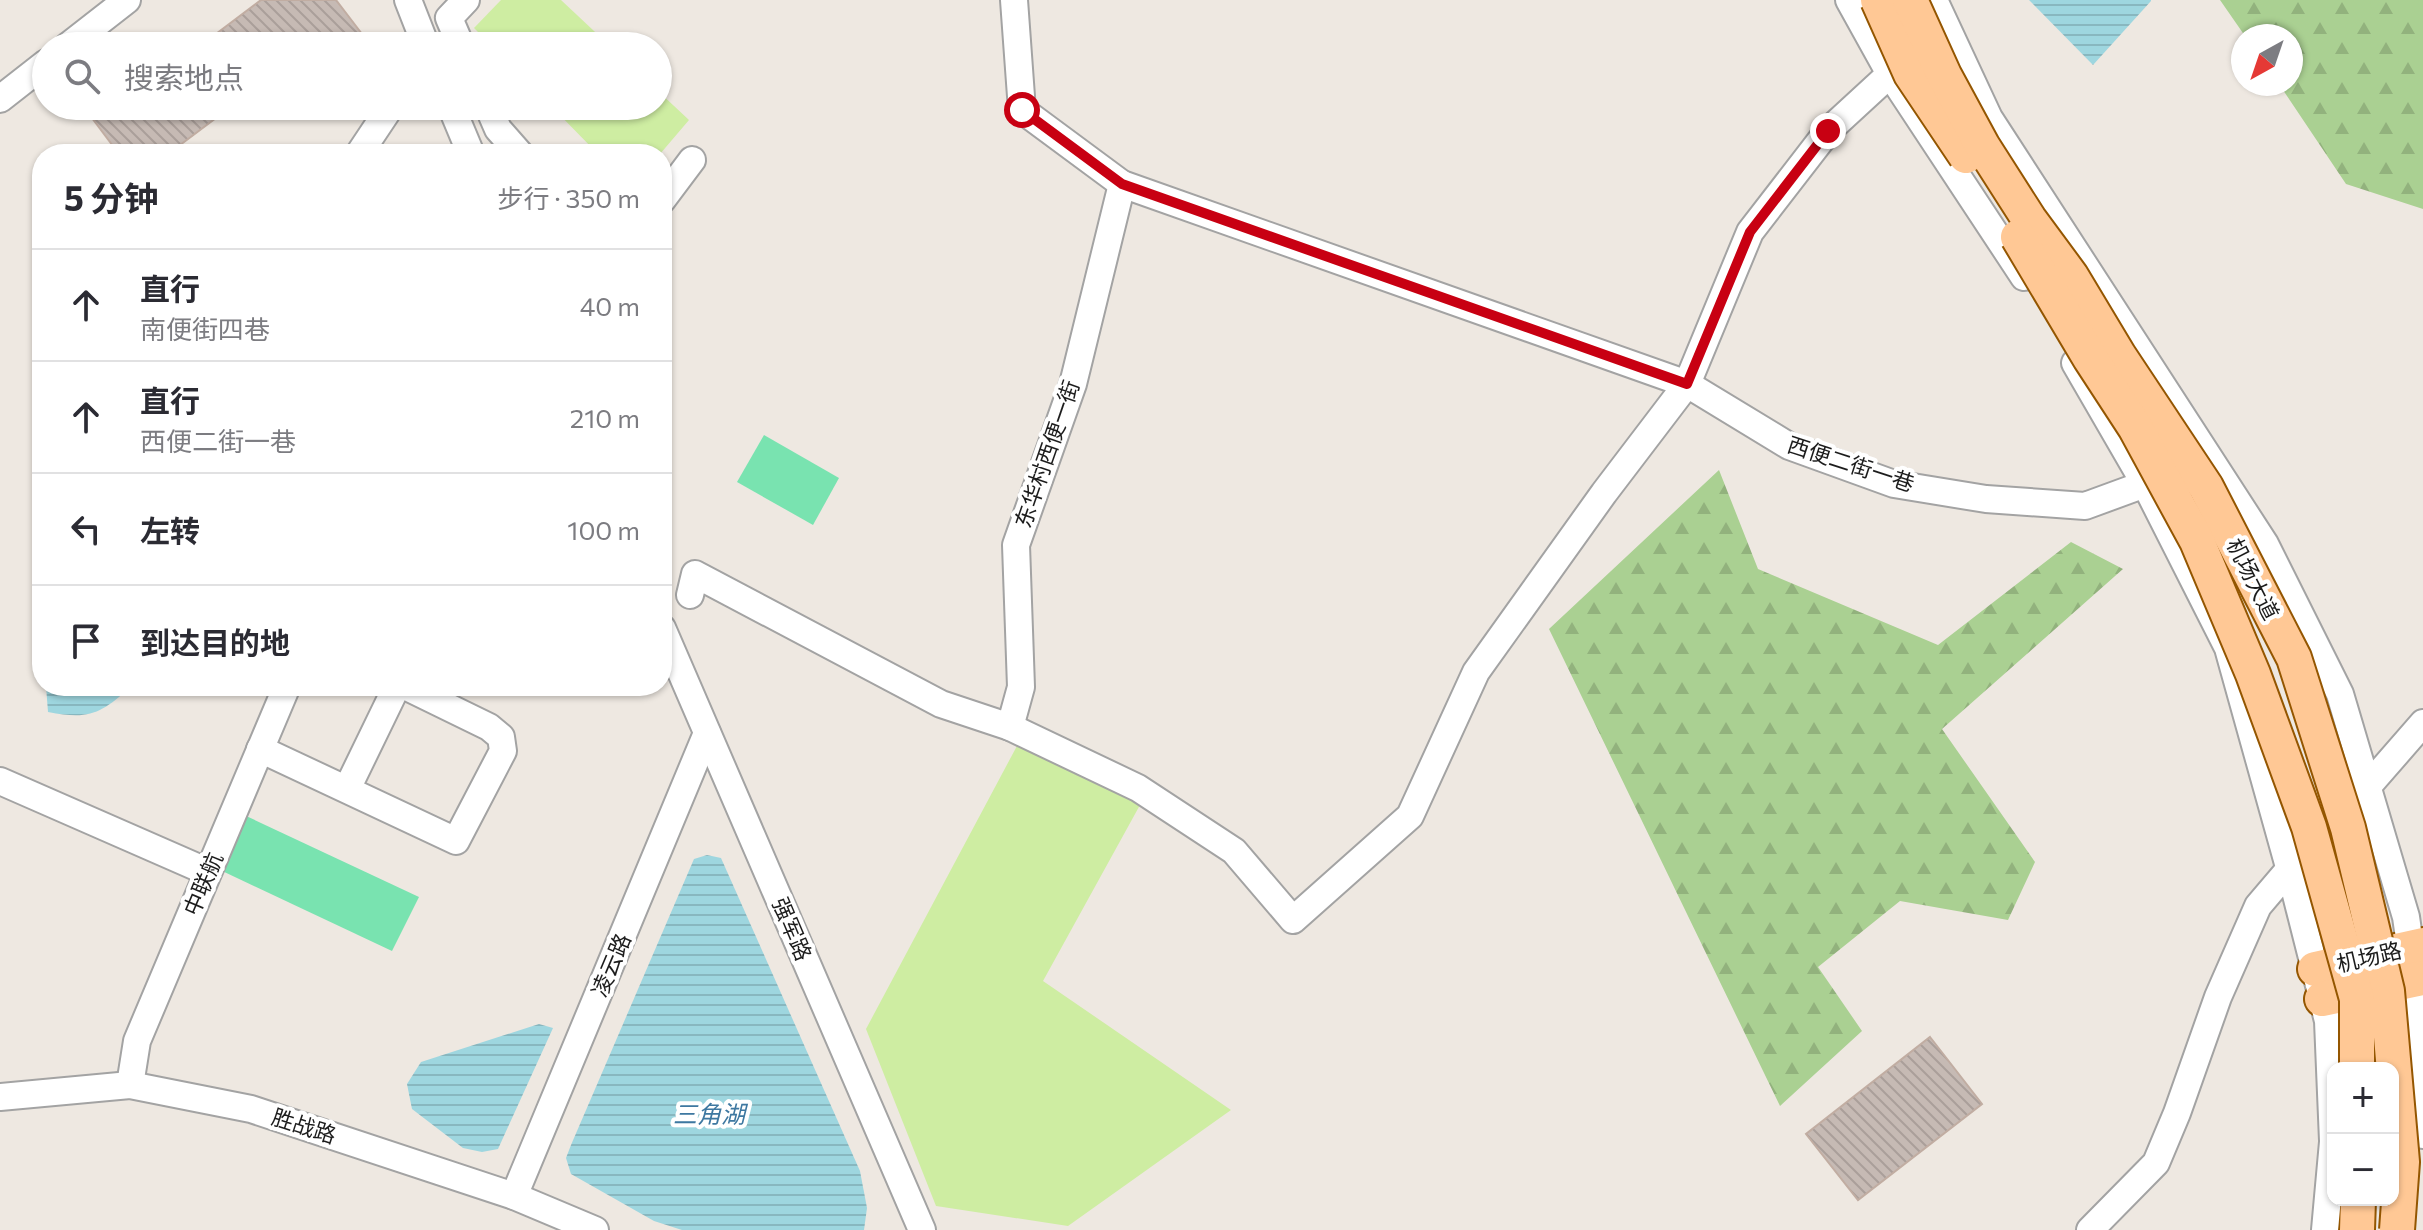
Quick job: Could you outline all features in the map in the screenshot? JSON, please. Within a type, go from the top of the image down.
[{"type":"main road","name":"机场大道","points":[[1878,0],[1911,74],[2005,215],[2135,427],[2197,541],[2253,674],[2309,827],[2357,999],[2357,1062]]},
{"type":"main road","name":"机场大道","points":[[1910,0],[1944,75],[1983,147],[2029,219],[2071,276],[2119,356],[2206,487],[2294,658],[2348,828],[2387,991],[2402,1162],[2397,1230]]},
{"type":"main road","name":"机场路","points":[[2319,984],[2418,962]]},
{"type":"main road","points":[[2357,1230],[2358,1206]]},
{"type":"street","points":[[86,32],[127,0]]},
{"type":"street","points":[[455,32],[449,18],[466,0]]},
{"type":"street","name":"西便二街一巷","points":[[1014,0],[1022,110],[1122,184],[1687,384],[1789,446],[1894,484],[1986,499],[2085,506],[2145,484]]},
{"type":"street","points":[[1849,0],[1890,74],[2032,289],[2145,484],[2228,648],[2319,984],[2328,1021],[2330,1062]]},
{"type":"street","points":[[1934,0],[1989,118],[2265,544],[2340,694],[2369,785],[2418,962],[2423,1135]]},
{"type":"street","points":[[409,32],[410,7]]},
{"type":"street","points":[[410,7],[420,32]]},
{"type":"street","points":[[0,99],[32,74]]},
{"type":"street","points":[[690,595],[695,574],[941,704],[1010,727],[1138,788],[1234,851],[1293,920],[1410,816],[1476,672],[1604,493],[1687,384],[1750,232],[1828,131],[1890,74]]},
{"type":"street","points":[[366,144],[382,120]]},
{"type":"street","points":[[457,120],[467,144]]},
{"type":"street","points":[[494,120],[511,144]]},
{"type":"street","points":[[672,187],[692,160]]},
{"type":"street","name":"东华村西便一街","points":[[1010,727],[1021,687],[1016,545],[1073,384],[1122,184]]},
{"type":"street","name":"强军路","points":[[672,651],[922,1230]]},
{"type":"street","name":"中联航","points":[[130,1085],[137,1041],[283,696]]},
{"type":"street","points":[[347,789],[392,696]]},
{"type":"street","points":[[260,749],[456,841],[503,751],[501,737],[489,727],[425,696]]},
{"type":"street","points":[[2090,1230],[2156,1163],[2218,997],[2258,906],[2289,867],[2369,785],[2423,723]]},
{"type":"street","name":"凌云路","points":[[514,1196],[707,733]]},
{"type":"street","points":[[0,781],[208,872]]},
{"type":"street","points":[[2399,1069],[2421,1081]]},
{"type":"street","name":"胜战路","points":[[0,1097],[130,1085],[251,1109],[514,1196],[595,1230]]},
{"type":"street","points":[[2325,1230],[2327,1206]]},
{"type":"green space","points":[[501,0],[561,0],[595,32],[478,32],[474,28]]},
{"type":"green space","points":[[2220,0],[2423,0],[2423,209],[2346,184],[2287,96],[2303,96],[2303,24],[2237,24]]},
{"type":"green space","points":[[672,104],[689,120],[669,144],[588,144],[565,120],[672,120]]},
{"type":"green space","points":[[764,435],[839,478],[813,525],[737,482]]},
{"type":"green space","points":[[1719,470],[1758,569],[1938,645],[2071,542],[2123,569],[1942,729],[2035,862],[2008,920],[1900,901],[1818,967],[1862,1031],[1780,1106],[1549,629]]},
{"type":"green space","points":[[1018,744],[1140,805],[1043,981],[1231,1110],[1068,1226],[936,1206],[866,1029]]},
{"type":"green space","points":[[244,815],[419,897],[392,951],[218,869]]},
{"type":"water","points":[[2029,0],[2151,0],[2151,1],[2093,65]]},
{"type":"water","points":[[47,696],[120,696],[102,709],[85,715],[48,712]]},
{"type":"water","name":"三角湖","points":[[707,855],[721,858],[860,1171],[867,1208],[864,1230],[682,1230],[654,1221],[571,1174],[566,1158],[571,1145],[694,859]]},
{"type":"water","points":[[539,1024],[553,1028],[498,1149],[482,1152],[463,1148],[412,1109],[407,1084],[421,1062]]},
{"type":"building","points":[[261,0],[336,0],[360,32],[219,32]]},
{"type":"building","points":[[94,120],[213,120],[181,144],[112,144]]},
{"type":"building","points":[[1930,1037],[1982,1104],[1858,1200],[1806,1134]]},
{"type":"route","points":[[1022,110],[1122,184],[1687,384],[1750,232],[1828,131]]}]
